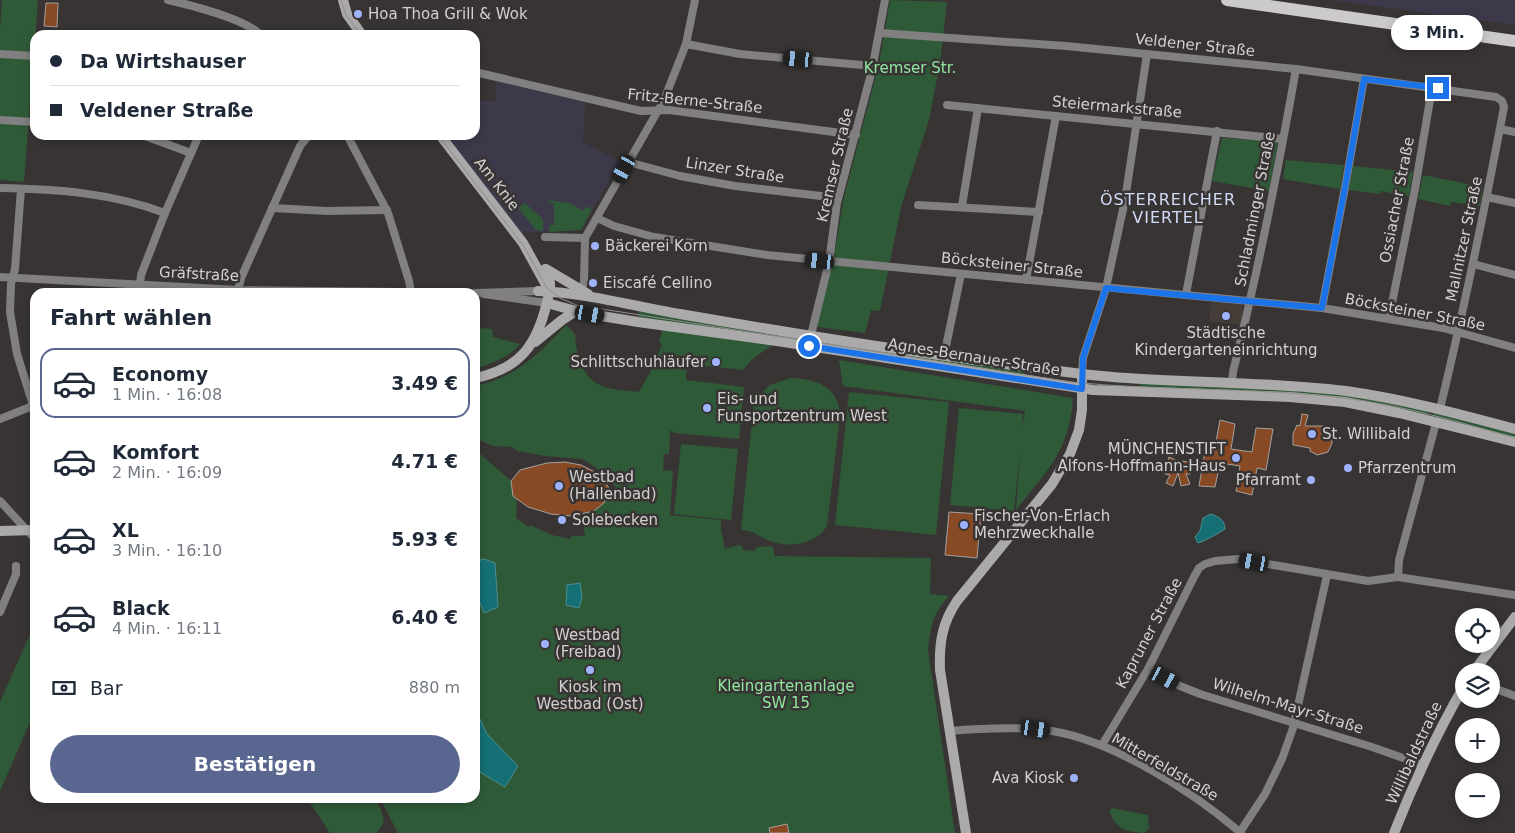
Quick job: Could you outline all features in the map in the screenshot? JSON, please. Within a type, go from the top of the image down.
[{"type":"main road","points":[[343,0],[347,14],[358,30]]},
{"type":"main road","points":[[1227,0],[1515,41]]},
{"type":"main road","name":"Am Knie","points":[[444,140],[523,243],[553,292]]},
{"type":"main road","name":"Am Knie","points":[[529,253],[546,269],[562,280]]},
{"type":"main road","points":[[530,347],[540,329],[547,303],[553,292],[546,269]]},
{"type":"main road","name":"Agnes-Bernauer-Straße","points":[[562,280],[593,296]]},
{"type":"main road","points":[[538,291],[547,303]]},
{"type":"main road","name":"Agnes-Bernauer-Straße","points":[[538,291],[593,296],[680,314],[811,335],[944,356],[1082,374],[1346,391],[1440,409],[1515,429]]},
{"type":"main road","name":"Agnes-Bernauer-Straße","points":[[547,303],[576,312],[1082,389],[1143,394],[1308,398],[1364,405],[1515,442]]},
{"type":"main road","points":[[480,376],[503,369],[513,363],[562,320],[576,312]]},
{"type":"main road","points":[[966,833],[940,670],[939,652],[943,627],[948,613],[1058,475],[1070,454],[1079,430],[1082,374]]},
{"type":"main road","points":[[0,530],[30,530]]},
{"type":"main road","points":[[1480,663],[1515,617]]},
{"type":"main road","name":"Willibaldstraße","points":[[1394,833],[1423,765],[1455,701]]},
{"type":"street","points":[[168,0],[200,7],[249,30]]},
{"type":"street","points":[[581,290],[584,282],[585,238],[664,100],[686,44],[695,0]]},
{"type":"street","name":"Kremser Straße","points":[[811,335],[829,262],[838,198],[856,136],[873,66],[885,0]]},
{"type":"street","name":"Veldener Straße","points":[[880,33],[1066,46],[1296,69],[1496,97],[1504,104]]},
{"type":"street","points":[[686,44],[740,54],[873,66]]},
{"type":"street","points":[[0,54],[30,56]]},
{"type":"street","points":[[1082,374],[1083,358],[1106,288],[1126,198],[1147,54]]},
{"type":"street","name":"Schladminger Straße","points":[[1232,383],[1296,69]]},
{"type":"street","name":"Fritz-Berne-Straße","points":[[480,73],[641,111],[668,110],[856,136]]},
{"type":"street","points":[[1322,308],[1364,79]]},
{"type":"street","name":"Ossiacher Straße","points":[[1389,318],[1432,88]]},
{"type":"street","name":"Mallnitzer Straße","points":[[1440,409],[1473,264],[1504,104]]},
{"type":"street","name":"Steiermarkstraße","points":[[947,105],[1137,122],[1283,139]]},
{"type":"street","points":[[962,206],[978,108]]},
{"type":"street","points":[[1026,280],[1056,116]]},
{"type":"street","points":[[0,120],[30,122]]},
{"type":"street","points":[[1500,129],[1515,132]]},
{"type":"street","points":[[1186,294],[1218,131]]},
{"type":"street","points":[[156,140],[191,153]]},
{"type":"street","points":[[140,285],[141,275],[165,213],[197,140]]},
{"type":"street","points":[[238,288],[241,278],[272,208],[300,146],[305,140]]},
{"type":"street","points":[[350,140],[387,210],[410,288]]},
{"type":"street","name":"Linzer Straße","points":[[628,162],[680,176],[735,186],[838,198]]},
{"type":"street","points":[[0,188],[90,193],[138,203],[165,213]]},
{"type":"street","points":[[21,189],[10,312],[17,354],[30,393]]},
{"type":"street","points":[[1487,197],[1515,203]]},
{"type":"street","points":[[918,205],[962,206],[1039,212]]},
{"type":"street","points":[[272,208],[327,211],[387,210]]},
{"type":"street","name":"Böcksteiner Straße","points":[[597,218],[614,226],[659,238],[767,255],[1322,308],[1389,318],[1458,332],[1515,348]]},
{"type":"street","points":[[545,237],[585,238]]},
{"type":"street","points":[[1473,264],[1515,274]]},
{"type":"street","points":[[944,356],[961,274]]},
{"type":"street","name":"Gräfstraße","points":[[0,277],[140,285],[159,288]]},
{"type":"street","points":[[484,294],[538,291]]},
{"type":"street","points":[[480,294],[547,303]]},
{"type":"street","points":[[0,419],[30,407]]},
{"type":"street","points":[[1398,577],[1399,560],[1436,423]]},
{"type":"street","points":[[0,501],[30,530]]},
{"type":"street","name":"Kapruner Straße","points":[[1102,745],[1148,669],[1199,568],[1215,561],[1238,560],[1327,575]]},
{"type":"street","points":[[0,612],[16,574],[16,566]]},
{"type":"street","points":[[1240,832],[1265,794],[1282,759],[1295,722],[1327,575],[1368,581],[1398,577],[1515,595]]},
{"type":"street","name":"Wilhelm-Mayr-Straße","points":[[1148,669],[1200,694],[1295,722],[1423,765]]},
{"type":"street","points":[[1500,690],[1515,696]]},
{"type":"street","name":"Mitterfeldstraße","points":[[949,730],[1036,729],[1065,734],[1102,745],[1197,798],[1240,832]]},
{"type":"shaded area","points":[[1332,0],[1515,0],[1515,25]]},
{"type":"shaded area","points":[[496,81],[585,102],[583,142],[620,161],[581,230],[519,233],[447,140],[480,140],[480,101],[495,101]]},
{"type":"shaded area","name":"Städtische Kindergarteneinrichtung","points":[[1211,302],[1242,305],[1241,325],[1209,321]]},
{"type":"green space","points":[[2,0],[38,0],[36,30],[30,30],[30,104],[24,182],[0,180],[0,29]]},
{"type":"green space","name":"Kremser Str.","points":[[890,0],[947,2],[940,63],[929,120],[901,207],[880,311],[871,310],[865,333],[818,327],[816,324],[833,262],[844,197],[879,64]]},
{"type":"green space","points":[[1222,138],[1278,142],[1269,191],[1212,181]]},
{"type":"green space","points":[[1286,160],[1344,165],[1340,189],[1283,179]]},
{"type":"green space","points":[[1353,166],[1413,172],[1409,196],[1380,191],[1380,194],[1349,190]]},
{"type":"green space","points":[[1423,175],[1483,187],[1480,206],[1451,202],[1450,206],[1418,199]]},
{"type":"green space","points":[[549,200],[569,203],[583,211],[586,206],[592,210],[581,230],[549,232],[549,225],[554,225],[554,203],[549,203]]},
{"type":"green space","points":[[525,203],[543,219],[543,231],[536,230],[518,208]]},
{"type":"green space","points":[[639,308],[1025,368],[1024,377],[638,320]]},
{"type":"green space","name":"Kleingartenanlage SW 15","points":[[566,325],[575,334],[578,356],[588,376],[600,385],[609,388],[639,392],[656,361],[662,344],[659,341],[663,327],[776,342],[754,357],[744,370],[687,364],[686,380],[744,387],[739,439],[674,433],[670,430],[669,454],[664,454],[663,470],[673,471],[670,515],[721,520],[725,549],[739,545],[743,547],[743,550],[754,551],[758,547],[771,546],[774,549],[774,556],[931,558],[930,594],[949,596],[933,621],[928,650],[955,833],[398,833],[383,803],[480,803],[480,454],[511,481],[513,496],[517,500],[516,518],[529,527],[530,525],[552,535],[571,539],[571,536],[585,536],[582,515],[596,509],[605,500],[610,491],[617,489],[606,475],[583,459],[545,456],[517,451],[513,447],[493,446],[480,440],[480,385],[514,371],[546,346]]},
{"type":"green space","points":[[480,328],[492,329],[493,337],[520,344],[494,362],[480,367]]},
{"type":"green space","points":[[839,360],[1073,398],[1067,433],[1055,460],[1016,510],[1020,451],[1014,511],[950,505],[959,408],[1023,414],[1022,428],[1025,411],[843,386]]},
{"type":"green space","points":[[791,378],[809,380],[831,391],[839,406],[840,416],[827,526],[809,541],[785,544],[770,541],[741,530],[755,392],[762,393],[770,385]]},
{"type":"green space","points":[[1140,383],[1319,391],[1430,409],[1427,418],[1350,401],[1140,391]]},
{"type":"green space","points":[[849,392],[949,402],[936,535],[835,525]]},
{"type":"green space","points":[[1434,410],[1515,433],[1515,440],[1432,420]]},
{"type":"green space","points":[[681,444],[738,449],[731,520],[674,514]]},
{"type":"green space","points":[[30,634],[30,722],[0,791],[0,702]]},
{"type":"green space","points":[[310,803],[377,803],[381,809],[384,822],[377,833],[330,833]]},
{"type":"green space","points":[[1112,808],[1148,815],[1149,828],[1144,833],[1126,830],[1118,826],[1109,811]]},
{"type":"water","points":[[1211,514],[1221,519],[1225,529],[1198,543],[1195,537],[1200,531],[1203,518]]},
{"type":"water","points":[[484,559],[495,563],[498,607],[484,613],[480,603],[480,560]]},
{"type":"water","points":[[580,583],[582,598],[579,608],[566,605],[567,585]]},
{"type":"water","points":[[480,719],[487,734],[518,766],[505,787],[480,772]]},
{"type":"building","points":[[46,3],[58,3],[57,27],[44,26]]},
{"type":"building","name":"St. Willibald","points":[[1302,414],[1308,415],[1305,426],[1323,426],[1330,429],[1332,443],[1328,452],[1317,455],[1310,451],[1310,448],[1293,445],[1293,434],[1297,425],[1300,426]]},
{"type":"building","name":"MÜNCHENSTIFT Alfons-Hoffmann-Haus","points":[[1220,420],[1235,424],[1231,449],[1252,452],[1256,428],[1273,429],[1266,470],[1257,468],[1252,495],[1236,491],[1240,466],[1220,463],[1215,487],[1199,486],[1206,445],[1215,447]]},
{"type":"building","points":[[1169,457],[1182,463],[1182,461],[1188,462],[1190,474],[1186,474],[1190,484],[1181,486],[1178,473],[1173,486],[1166,483],[1170,475],[1165,474]]},
{"type":"building","name":"Westbad (Hallenbad)","points":[[565,462],[581,465],[604,478],[610,491],[604,503],[594,511],[571,516],[551,514],[528,507],[513,496],[511,481],[520,470],[547,463]]},
{"type":"building","name":"Fischer-Von-Erlach Mehrzweckhalle","points":[[949,512],[981,514],[977,558],[945,555]]},
{"type":"building","points":[[787,824],[789,833],[770,833],[769,828]]},
{"type":"tram line","points":[[341,0],[346,15],[357,30]]},
{"type":"tram line","points":[[442,140],[525,248],[547,288],[560,298],[576,305],[1070,382],[1138,387],[1276,392],[1366,401],[1430,415],[1515,438]]},
{"type":"place","name":"Hoa Thoa Grill & Wok","points":[[358,14]]},
{"type":"place","name":"Bäckerei Korn","points":[[595,246]]},
{"type":"place","name":"Eiscafé Cellino","points":[[593,283]]},
{"type":"place","name":"Städtische Kindergarteneinrichtung","points":[[1226,316]]},
{"type":"place","name":"Schlittschuhläufer","points":[[716,362]]},
{"type":"place","name":"Eis- und Funsportzentrum West","points":[[707,408]]},
{"type":"place","name":"St. Willibald","points":[[1312,434]]},
{"type":"place","name":"MÜNCHENSTIFT Alfons-Hoffmann-Haus","points":[[1236,458]]},
{"type":"place","name":"Pfarrzentrum","points":[[1348,468]]},
{"type":"place","name":"Pfarramt","points":[[1311,480]]},
{"type":"place","name":"Westbad (Hallenbad)","points":[[559,486]]},
{"type":"place","name":"Solebecken","points":[[562,520]]},
{"type":"place","name":"Fischer-Von-Erlach Mehrzweckhalle","points":[[964,525]]},
{"type":"place","name":"Westbad (Freibad)","points":[[545,644]]},
{"type":"place","name":"Kiosk im Westbad (Ost)","points":[[590,670]]},
{"type":"place","name":"Ava Kiosk","points":[[1074,778]]},
{"type":"district","name":"ÖSTERREICHER VIERTEL","points":[[1168,208]]},
{"type":"route","points":[[809,346],[1082,389],[1082,362],[1106,288],[1322,308],[1364,79],[1438,88]]}]
